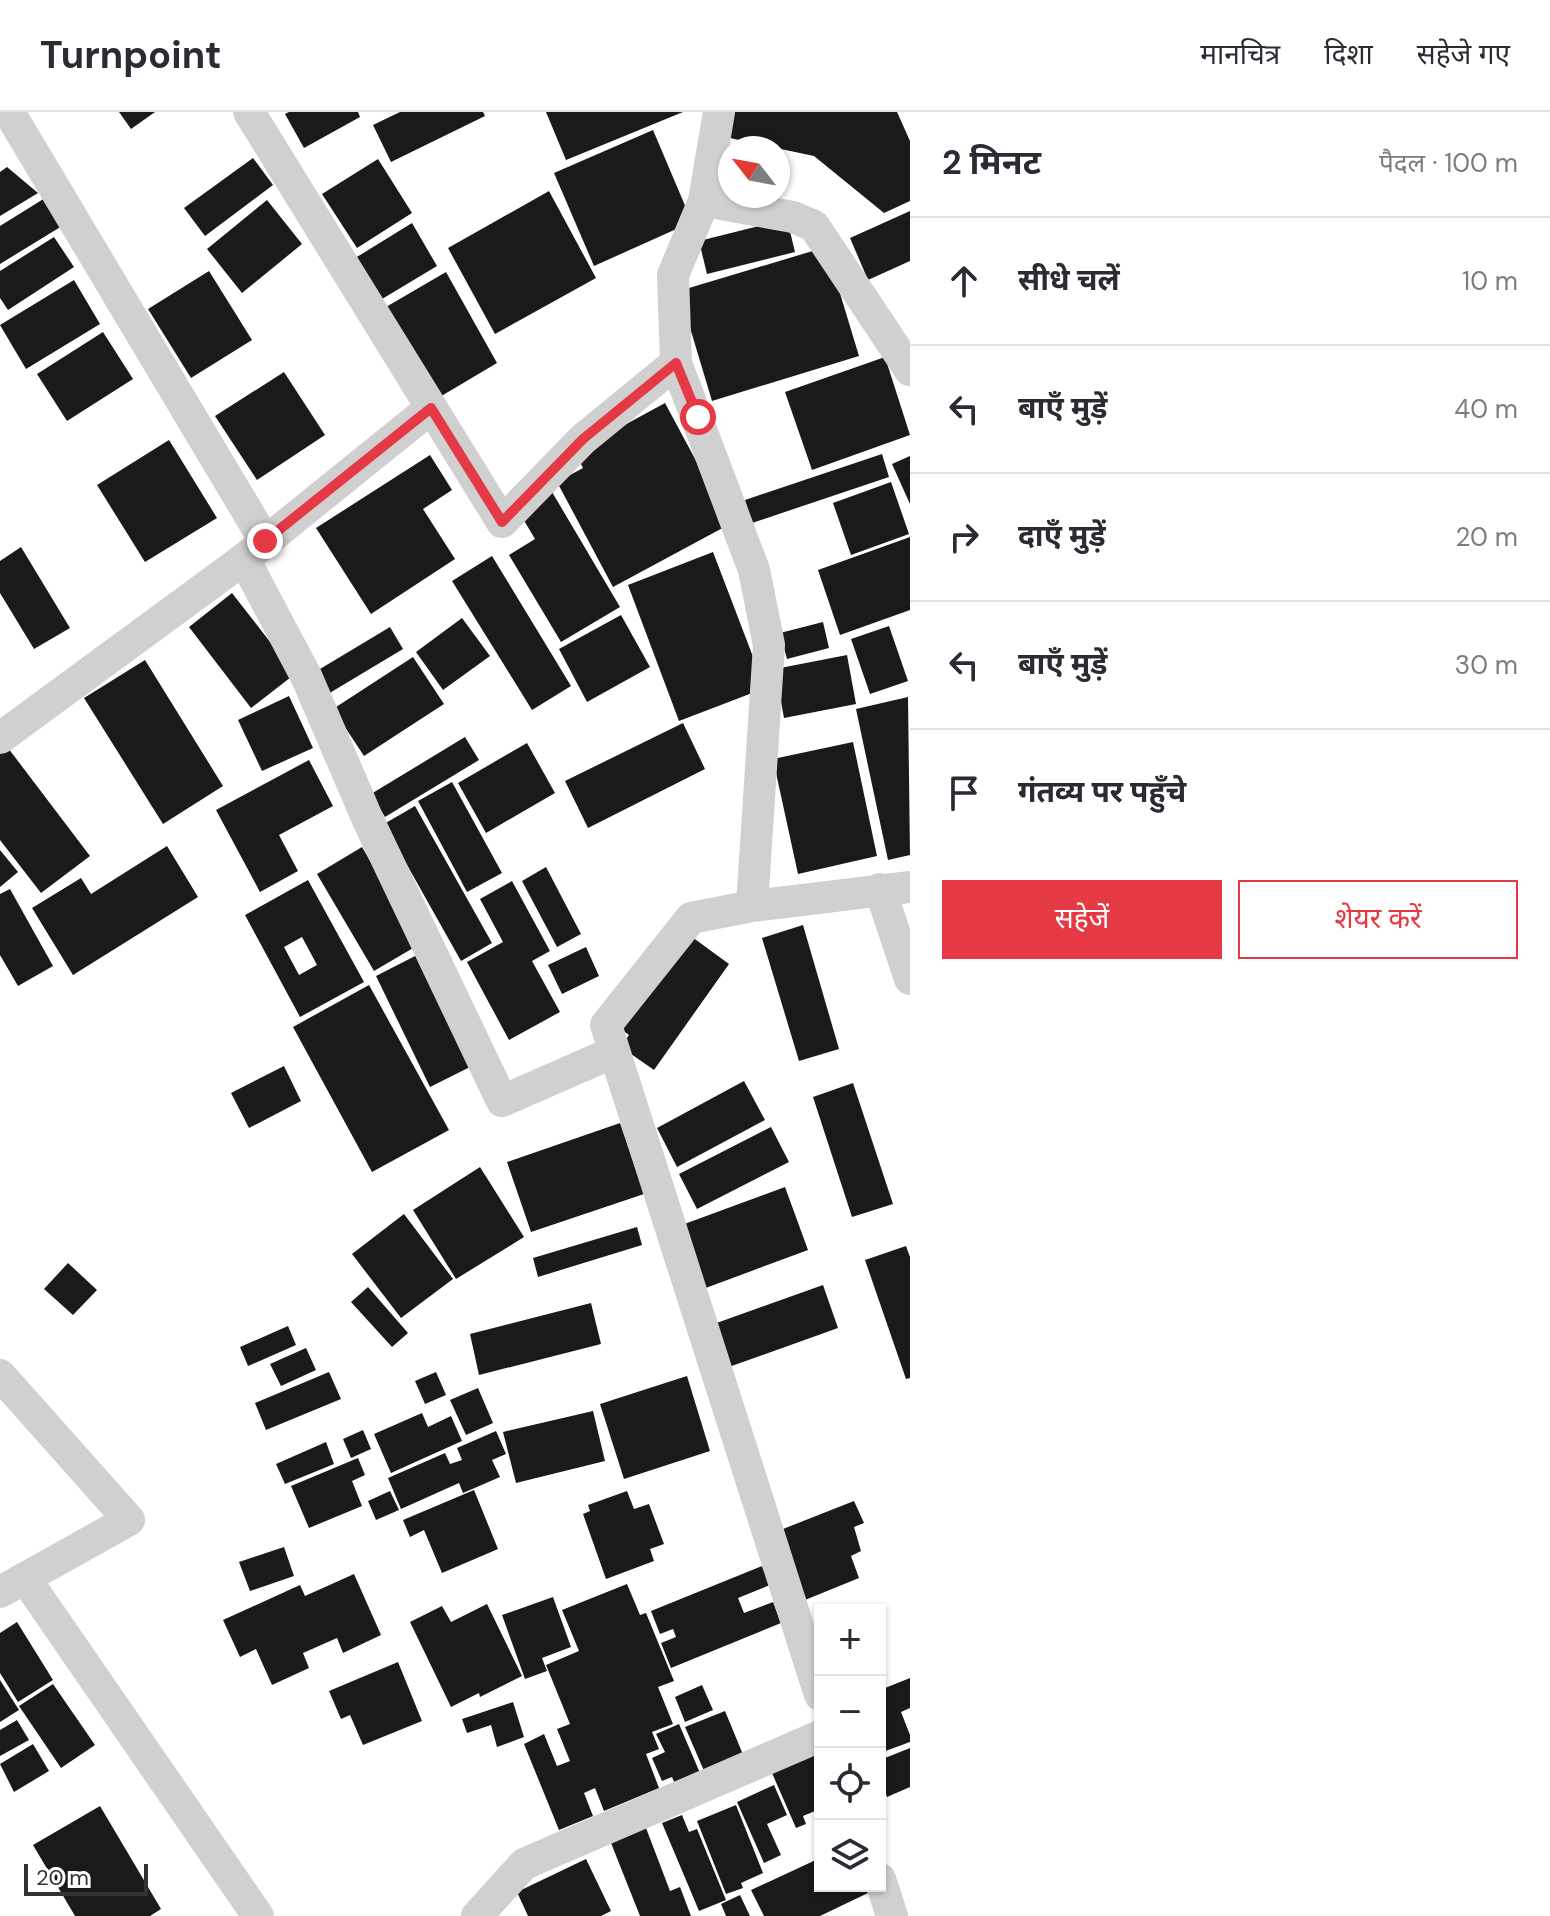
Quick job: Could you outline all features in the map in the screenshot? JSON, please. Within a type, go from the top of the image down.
[{"type":"street","points":[[9,112],[255,550],[368,820],[502,1101],[614,1052]]},
{"type":"street","points":[[249,112],[502,522],[583,439],[676,363]]},
{"type":"street","points":[[719,112],[704,201],[673,275],[676,363],[754,570],[769,645],[752,906]]},
{"type":"street","points":[[704,201],[793,217],[814,226],[910,370]]},
{"type":"street","points":[[0,738],[255,550],[431,408]]},
{"type":"street","points":[[814,1676],[606,1025],[691,918],[752,906],[895,888],[910,979]]},
{"type":"street","points":[[0,1375],[129,1520],[13,1585],[258,1916]]},
{"type":"street","points":[[477,1916],[524,1864],[814,1739]]},
{"type":"street","points":[[884,1892],[892,1916]]},
{"type":"building","points":[[119,112],[155,112],[131,129]]},
{"type":"building","points":[[358,112],[360,117],[304,148],[285,114]]},
{"type":"building","points":[[400,112],[483,112],[485,116],[391,162],[373,125]]},
{"type":"building","points":[[546,112],[683,112],[566,160]]},
{"type":"building","points":[[730,112],[897,112],[910,141],[910,201],[884,213],[814,156],[790,151],[790,136],[725,136]]},
{"type":"building","points":[[653,130],[692,222],[594,266],[554,173]]},
{"type":"building","points":[[253,158],[273,185],[205,236],[184,208]]},
{"type":"building","points":[[378,159],[412,213],[357,248],[322,194]]},
{"type":"building","points":[[7,167],[38,193],[0,216],[0,172]]},
{"type":"building","points":[[549,191],[596,278],[495,334],[448,248]]},
{"type":"building","points":[[45,198],[62,226],[0,264],[0,226]]},
{"type":"building","points":[[267,200],[302,244],[242,293],[207,249]]},
{"type":"building","points":[[910,211],[910,261],[868,280],[850,238]]},
{"type":"building","points":[[787,219],[795,252],[707,274],[699,241]]},
{"type":"building","points":[[412,223],[437,266],[377,302],[352,260]]},
{"type":"building","points":[[54,237],[74,267],[8,310],[0,298],[0,271]]},
{"type":"building","points":[[826,247],[859,356],[712,401],[679,291]]},
{"type":"building","points":[[209,271],[252,340],[191,378],[148,309]]},
{"type":"building","points":[[446,272],[497,363],[438,398],[386,307]]},
{"type":"building","points":[[74,280],[100,324],[26,369],[0,325]]},
{"type":"building","points":[[103,332],[133,379],[67,421],[37,374]]},
{"type":"building","points":[[885,357],[910,435],[812,470],[785,392]]},
{"type":"building","points":[[284,372],[325,435],[257,480],[215,416]]},
{"type":"building","points":[[665,403],[730,524],[613,587],[557,482],[583,468],[575,452]]},
{"type":"building","points":[[169,440],[217,518],[145,562],[97,485]]},
{"type":"building","points":[[882,454],[889,477],[752,523],[745,500]]},
{"type":"building","points":[[430,455],[452,490],[423,509],[455,559],[371,614],[316,528]]},
{"type":"building","points":[[910,456],[910,504],[892,464]]},
{"type":"building","points":[[891,482],[909,534],[851,555],[833,503]]},
{"type":"building","points":[[552,492],[620,607],[561,642],[509,555],[535,539],[519,512]]},
{"type":"building","points":[[910,537],[910,610],[840,635],[818,570]]},
{"type":"building","points":[[21,547],[70,628],[34,649],[0,593],[0,561]]},
{"type":"building","points":[[713,552],[765,688],[679,721],[628,585]]},
{"type":"building","points":[[492,556],[571,686],[532,710],[452,581]]},
{"type":"building","points":[[232,593],[295,674],[251,708],[189,627]]},
{"type":"building","points":[[621,615],[650,667],[587,702],[559,649]]},
{"type":"building","points":[[462,618],[490,656],[443,690],[416,652]]},
{"type":"building","points":[[823,622],[829,648],[787,659],[780,633]]},
{"type":"building","points":[[889,626],[908,681],[870,694],[851,639]]},
{"type":"building","points":[[390,627],[403,649],[328,694],[315,672]]},
{"type":"building","points":[[847,655],[856,704],[784,718],[775,669]]},
{"type":"building","points":[[413,657],[444,704],[364,756],[333,709]]},
{"type":"building","points":[[145,660],[223,786],[163,824],[84,698]]},
{"type":"building","points":[[289,696],[313,748],[262,771],[238,720]]},
{"type":"building","points":[[908,697],[910,855],[888,860],[856,709]]},
{"type":"building","points":[[683,723],[705,769],[588,828],[565,781]]},
{"type":"building","points":[[465,737],[479,760],[385,817],[371,794]]},
{"type":"building","points":[[853,742],[877,856],[798,874],[773,759]]},
{"type":"building","points":[[527,743],[555,793],[486,833],[458,783]]},
{"type":"building","points":[[5,744],[90,856],[41,893],[0,840],[0,747]]},
{"type":"building","points":[[309,760],[333,806],[279,835],[298,871],[260,892],[216,810]]},
{"type":"building","points":[[452,782],[502,873],[467,892],[418,801]]},
{"type":"building","points":[[415,806],[492,943],[461,961],[384,824]]},
{"type":"building","points":[[167,846],[198,897],[73,975],[32,908],[81,878],[91,894]]},
{"type":"building","points":[[362,847],[420,944],[374,971],[317,874]]},
{"type":"building","points":[[0,850],[18,872],[0,887]]},
{"type":"building","points":[[546,867],[581,934],[557,947],[522,881]]},
{"type":"building","points":[[308,880],[364,982],[300,1017],[245,915]],"holes":[[[302,937],[317,965],[299,975],[284,947]]]},
{"type":"building","points":[[512,881],[550,951],[532,961],[560,1012],[509,1040],[467,962],[503,942],[480,899]]},
{"type":"building","points":[[10,889],[53,966],[18,986],[0,955],[0,894]]},
{"type":"building","points":[[803,925],[839,1049],[799,1061],[762,938]]},
{"type":"building","points":[[688,934],[729,964],[654,1070],[621,1047],[629,1035],[615,1025]]},
{"type":"building","points":[[586,947],[599,976],[562,994],[548,965]]},
{"type":"building","points":[[421,953],[476,1064],[430,1087],[376,976]]},
{"type":"building","points":[[369,985],[449,1130],[372,1172],[293,1027]]},
{"type":"building","points":[[284,1066],[301,1101],[249,1128],[231,1093]]},
{"type":"building","points":[[744,1081],[765,1120],[677,1167],[657,1128]]},
{"type":"building","points":[[853,1083],[893,1204],[852,1217],[813,1097]]},
{"type":"building","points":[[620,1123],[644,1194],[531,1232],[507,1162]]},
{"type":"building","points":[[771,1127],[789,1162],[697,1209],[679,1174]]},
{"type":"building","points":[[480,1167],[524,1237],[456,1279],[413,1210]]},
{"type":"building","points":[[785,1187],[808,1250],[703,1289],[679,1226]]},
{"type":"building","points":[[404,1214],[453,1279],[401,1318],[352,1254]]},
{"type":"building","points":[[637,1227],[642,1245],[538,1277],[533,1258]]},
{"type":"building","points":[[906,1246],[910,1257],[910,1378],[906,1379],[865,1260]]},
{"type":"building","points":[[68,1263],[97,1290],[73,1315],[44,1289]]},
{"type":"building","points":[[823,1285],[838,1328],[726,1368],[711,1325]]},
{"type":"building","points":[[368,1287],[408,1333],[392,1347],[351,1302]]},
{"type":"building","points":[[591,1303],[601,1344],[479,1375],[470,1334]]},
{"type":"building","points":[[288,1326],[296,1345],[248,1366],[240,1347]]},
{"type":"building","points":[[306,1348],[316,1370],[281,1386],[270,1364]]},
{"type":"building","points":[[329,1372],[341,1399],[266,1430],[255,1403]]},
{"type":"building","points":[[436,1372],[446,1395],[425,1404],[415,1381]]},
{"type":"building","points":[[687,1376],[710,1451],[624,1479],[600,1404]]},
{"type":"building","points":[[478,1388],[493,1423],[466,1435],[450,1400]]},
{"type":"building","points":[[593,1411],[605,1461],[516,1483],[503,1432]]},
{"type":"building","points":[[422,1413],[428,1427],[451,1416],[462,1441],[391,1473],[374,1434]]},
{"type":"building","points":[[363,1430],[371,1449],[351,1458],[343,1439]]},
{"type":"building","points":[[496,1431],[506,1454],[492,1460],[500,1477],[463,1493],[459,1483],[401,1509],[388,1478],[445,1453],[450,1464],[462,1460],[457,1448]]},
{"type":"building","points":[[326,1442],[334,1464],[285,1484],[276,1464]]},
{"type":"building","points":[[358,1458],[365,1475],[352,1481],[362,1506],[309,1528],[291,1486]]},
{"type":"building","points":[[474,1490],[498,1549],[442,1573],[424,1530],[410,1537],[403,1520]]},
{"type":"building","points":[[390,1491],[399,1510],[376,1520],[368,1501]]},
{"type":"building","points":[[627,1491],[634,1509],[649,1504],[664,1544],[650,1549],[654,1561],[606,1579],[583,1514],[590,1511],[588,1505]]},
{"type":"building","points":[[854,1501],[864,1523],[854,1527],[861,1551],[851,1556],[859,1578],[805,1600],[783,1529]]},
{"type":"building","points":[[284,1547],[294,1576],[250,1591],[239,1562]]},
{"type":"building","points":[[762,1566],[770,1585],[738,1598],[744,1613],[773,1602],[781,1623],[671,1668],[661,1643],[676,1637],[673,1629],[660,1634],[651,1611]]},
{"type":"building","points":[[354,1574],[381,1635],[343,1653],[337,1638],[303,1653],[309,1668],[272,1685],[256,1649],[240,1657],[223,1620],[300,1585],[305,1596]]},
{"type":"building","points":[[627,1584],[640,1615],[646,1613],[674,1681],[658,1687],[673,1724],[652,1732],[659,1749],[646,1754],[659,1788],[604,1811],[595,1788],[584,1793],[593,1816],[559,1830],[524,1744],[544,1734],[557,1766],[570,1761],[557,1729],[570,1724],[546,1665],[579,1651],[562,1610]]},
{"type":"building","points":[[553,1597],[571,1647],[542,1658],[547,1671],[525,1679],[502,1615]]},
{"type":"building","points":[[487,1604],[522,1676],[480,1697],[479,1693],[451,1707],[410,1622],[442,1606],[451,1622]]},
{"type":"building","points":[[17,1622],[53,1680],[18,1702],[0,1673],[0,1633]]},
{"type":"building","points":[[398,1662],[422,1721],[363,1745],[350,1715],[341,1719],[329,1691]]},
{"type":"building","points":[[910,1678],[910,1708],[901,1712],[910,1742],[886,1751],[886,1748],[886,1688]]},
{"type":"building","points":[[0,1680],[19,1710],[0,1722]]},
{"type":"building","points":[[53,1684],[95,1745],[61,1768],[19,1706]]},
{"type":"building","points":[[702,1685],[713,1710],[685,1722],[675,1697]]},
{"type":"building","points":[[513,1702],[524,1737],[497,1747],[491,1725],[467,1733],[462,1719]]},
{"type":"building","points":[[725,1711],[744,1757],[705,1773],[685,1727]]},
{"type":"building","points":[[17,1720],[29,1740],[0,1756],[0,1730]]},
{"type":"building","points":[[679,1724],[700,1773],[675,1784],[672,1777],[662,1781],[652,1758],[665,1752],[656,1734]]},
{"type":"building","points":[[33,1744],[49,1771],[14,1792],[0,1764]]},
{"type":"building","points":[[910,1748],[910,1787],[887,1797],[886,1794],[886,1758]]},
{"type":"building","points":[[814,1754],[814,1811],[803,1816],[806,1824],[796,1828],[772,1773]]},
{"type":"building","points":[[774,1785],[787,1815],[767,1824],[781,1855],[764,1863],[737,1802]]},
{"type":"building","points":[[736,1805],[763,1873],[741,1883],[743,1888],[726,1894],[697,1821]]},
{"type":"building","points":[[100,1806],[161,1909],[150,1916],[75,1916],[33,1845]]},
{"type":"building","points":[[682,1815],[689,1832],[697,1829],[726,1900],[699,1911],[662,1823]]},
{"type":"building","points":[[646,1828],[670,1891],[680,1887],[691,1916],[640,1916],[611,1843]]},
{"type":"building","points":[[586,1859],[611,1911],[601,1916],[528,1916],[517,1892]]},
{"type":"building","points":[[814,1861],[814,1892],[868,1893],[820,1916],[764,1916],[751,1890]]},
{"type":"building","points":[[740,1895],[750,1916],[726,1916],[721,1904]]},
{"type":"route","points":[[265,541],[431,408],[502,522],[583,439],[676,363],[698,417]]}]
